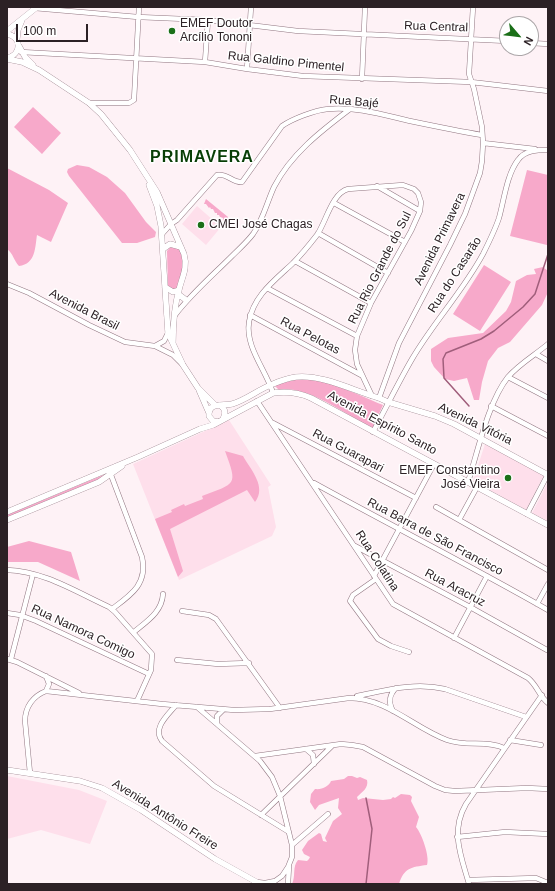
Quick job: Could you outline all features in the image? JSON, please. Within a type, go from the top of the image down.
[{"type":"street","points":[[89,103],[129,103],[135,98],[139,7]]},
{"type":"street","points":[[247,69],[252,7]]},
{"type":"street","points":[[362,79],[365,7]]},
{"type":"street","name":"Avenida Primavera","points":[[379,398],[401,338],[465,214],[480,173],[483,143],[476,97],[469,74],[473,7]]},
{"type":"street","points":[[7,31],[35,8]]},
{"type":"street","name":"Rua Central","points":[[35,8],[138,17],[208,20],[298,31],[499,40]]},
{"type":"street","points":[[7,58],[16,54],[18,49],[18,30],[23,18]]},
{"type":"street","points":[[205,62],[208,20]]},
{"type":"street","points":[[7,34],[13,36],[22,52],[32,64],[89,103],[106,120],[130,150],[157,192],[186,258],[186,267],[175,314],[173,343]]},
{"type":"street","name":"Rua Galdino Pimentel","points":[[22,52],[205,62],[303,76],[471,82],[548,90]]},
{"type":"street","points":[[7,58],[22,62],[39,70]]},
{"type":"street","points":[[175,314],[186,300],[253,234],[274,187],[298,153],[323,129],[350,109]]},
{"type":"street","name":"Rua Bajé","points":[[162,234],[177,220],[217,175],[224,175],[233,181],[242,182],[279,131],[286,124],[322,110],[350,109],[482,135]]},
{"type":"street","points":[[483,143],[537,150]]},
{"type":"street","name":"Rua do Casarão","points":[[388,402],[412,359],[473,271],[482,255],[497,224],[510,178],[516,163],[522,156],[537,150],[548,150]]},
{"type":"street","points":[[144,173],[157,206],[162,234],[168,333],[183,365],[198,388],[213,421],[221,420],[225,413],[224,409],[217,405],[198,388]]},
{"type":"street","name":"Rua Rio Grande do Sul","points":[[272,384],[249,339],[248,330],[250,315],[256,301],[295,261],[318,234],[338,195],[344,190],[403,185],[414,189],[420,197],[420,211],[416,222],[371,303],[357,336],[355,350],[356,364],[368,385],[372,396]]},
{"type":"street","points":[[377,186],[420,211]]},
{"type":"street","points":[[334,203],[405,242]]},
{"type":"street","points":[[318,234],[388,273]]},
{"type":"street","points":[[163,249],[170,244],[181,247]]},
{"type":"street","points":[[295,261],[371,303]]},
{"type":"street","name":"Avenida Brasil","points":[[7,284],[29,293],[89,325],[125,342],[155,346],[173,355],[183,365]]},
{"type":"street","points":[[166,288],[173,292],[179,292],[186,300]]},
{"type":"street","points":[[267,288],[357,336]]},
{"type":"street","name":"Rua Pelotas","points":[[250,315],[361,375]]},
{"type":"street","points":[[155,346],[164,341],[168,333]]},
{"type":"street","points":[[468,482],[491,406],[503,385],[508,377],[517,368],[548,344]]},
{"type":"street","points":[[536,354],[548,361]]},
{"type":"street","name":"Avenida Vitória","points":[[217,405],[235,402],[272,384],[297,377],[308,377],[333,383],[435,416],[454,424],[548,474]]},
{"type":"street","points":[[508,377],[548,398]]},
{"type":"street","points":[[272,384],[273,393]]},
{"type":"street","name":"Avenida Espírito Santo","points":[[138,457],[203,427],[211,426],[273,393],[294,392],[302,394],[548,525]]},
{"type":"street","name":"Rua Colatina","points":[[257,401],[395,606],[528,678],[535,683],[542,695]]},
{"type":"street","points":[[373,432],[388,402]]},
{"type":"street","points":[[203,427],[208,422],[210,409],[217,405]]},
{"type":"street","points":[[491,406],[548,436]]},
{"type":"street","name":"Rua Guarapari","points":[[272,422],[416,498]]},
{"type":"street","points":[[7,520],[99,482],[138,457]]},
{"type":"street","points":[[7,512],[138,457]]},
{"type":"street","points":[[409,652],[391,646],[378,639],[350,601],[353,595],[375,578],[382,560],[434,464]]},
{"type":"street","points":[[527,514],[548,474]]},
{"type":"street","points":[[111,475],[142,557],[143,566],[142,578],[138,587],[112,609]]},
{"type":"street","name":"Rua Barra de São Francisco","points":[[312,482],[548,610]]},
{"type":"street","points":[[459,520],[477,487]]},
{"type":"street","points":[[436,507],[548,570]]},
{"type":"street","name":"Rua Aracruz","points":[[354,545],[547,650]]},
{"type":"street","points":[[7,570],[33,574],[50,580],[112,609],[152,654],[152,666],[137,701]]},
{"type":"street","points":[[33,574],[9,659],[83,694]]},
{"type":"street","points":[[454,638],[487,576]]},
{"type":"street","points":[[537,604],[548,584]]},
{"type":"street","points":[[134,632],[156,612],[162,601],[163,594]]},
{"type":"street","points":[[182,611],[215,617],[280,708]]},
{"type":"street","name":"Rua Namora Comigo","points":[[7,613],[22,615],[36,621],[149,674]]},
{"type":"street","points":[[177,660],[218,664],[249,664]]},
{"type":"street","points":[[46,676],[49,684],[46,691]]},
{"type":"street","points":[[30,773],[25,721],[26,713],[34,698],[46,691],[223,710],[246,710],[280,708],[349,698],[396,688],[416,686],[438,688],[526,717]]},
{"type":"street","points":[[392,711],[390,706],[391,693],[396,688]]},
{"type":"street","points":[[548,703],[542,695],[504,748],[460,814],[457,837],[468,882],[536,878],[548,884]]},
{"type":"street","points":[[349,698],[361,698],[373,701],[437,736],[450,741],[469,745],[491,744],[504,748]]},
{"type":"street","points":[[176,705],[159,727],[158,734],[160,739],[204,778],[224,793],[289,832]]},
{"type":"street","points":[[197,707],[255,756],[272,777],[280,796],[292,845],[288,884]]},
{"type":"street","points":[[217,724],[217,716],[223,710]]},
{"type":"street","points":[[510,740],[541,745]]},
{"type":"street","points":[[255,756],[346,744],[363,748],[440,788],[455,791],[527,788],[548,789]]},
{"type":"street","points":[[261,815],[333,745]]},
{"type":"street","points":[[306,749],[313,755],[314,764]]},
{"type":"street","name":"Avenida Antônio Freire","points":[[7,770],[80,781],[102,788],[141,810],[215,859],[258,883]]},
{"type":"street","points":[[292,845],[328,814]]},
{"type":"street","points":[[457,837],[498,832],[548,834]]},
{"type":"street","points":[[258,883],[274,881],[282,876],[289,864]]},
{"type":"shaded area","points":[[33,107],[61,133],[42,154],[14,127]]},
{"type":"shaded area","points":[[77,165],[89,167],[107,177],[125,193],[146,222],[156,232],[155,237],[137,243],[122,243],[69,176],[67,172],[68,169]]},
{"type":"shaded area","points":[[7,168],[49,190],[68,203],[51,242],[37,235],[35,250],[32,258],[25,265],[19,266],[7,249]]},
{"type":"shaded area","points":[[527,170],[548,175],[547,245],[510,236]]},
{"type":"shaded area","points":[[206,199],[228,217],[227,220],[223,221],[223,218],[217,215],[213,209],[204,204]]},
{"type":"shaded area","name":"CMEI José Chagas","points":[[197,206],[221,227],[206,245],[182,224]]},
{"type":"shaded area","points":[[171,246],[179,247],[184,259],[179,287],[175,290],[168,288],[167,251]]},
{"type":"shaded area","points":[[484,265],[511,282],[480,331],[453,314]]},
{"type":"shaded area","points":[[543,267],[548,271],[548,292],[542,305],[510,342],[498,348],[488,361],[479,400],[474,400],[467,378],[454,381],[445,379],[434,367],[431,361],[431,349],[448,338],[483,333],[506,311],[511,302],[516,281],[527,275],[536,274],[534,269]]},
{"type":"shaded area","points":[[298,379],[331,384],[383,405],[372,429],[340,409],[314,396],[290,389],[279,390],[274,385]]},
{"type":"shaded area","points":[[229,420],[271,485],[268,487],[276,527],[272,536],[179,580],[133,464]]},
{"type":"shaded area","name":"EMEF Constantino José Vieira","points":[[485,444],[544,475],[526,510],[473,481]]},
{"type":"shaded area","points":[[225,451],[243,456],[259,485],[258,496],[255,502],[247,490],[170,529],[183,571],[178,577],[155,519],[172,512],[171,510],[184,504],[185,506],[203,499],[202,496],[228,485],[231,482],[232,471]]},
{"type":"shaded area","points":[[108,473],[101,479],[7,519],[7,515]]},
{"type":"shaded area","points":[[548,482],[548,521],[532,513]]},
{"type":"shaded area","points":[[29,541],[71,552],[80,581],[38,562],[7,562],[7,547]]},
{"type":"shaded area","points":[[7,776],[79,790],[107,801],[90,844],[41,830],[7,839]]},
{"type":"shaded area","points":[[348,776],[357,778],[360,777],[367,780],[366,788],[357,797],[358,800],[363,798],[383,800],[391,799],[401,794],[410,795],[412,797],[411,801],[419,817],[416,827],[425,846],[428,861],[427,865],[412,868],[406,871],[399,884],[292,884],[296,863],[298,860],[307,861],[310,857],[304,854],[302,850],[308,841],[319,833],[321,834],[323,841],[327,842],[325,838],[333,821],[342,814],[338,808],[339,798],[319,805],[315,810],[310,802],[311,794],[315,789],[325,787],[331,781],[344,779]]},
{"type":"waterway","points":[[469,406],[444,378],[443,359],[446,353],[481,339],[494,331],[523,307],[535,294],[548,254]]},
{"type":"waterway","points":[[366,798],[372,829],[366,884]]},
{"type":"place","name":"EMEF Doutor Arcílio Tononi","points":[[172,31]]},
{"type":"place","name":"CMEI José Chagas","points":[[201,225]]},
{"type":"place","name":"EMEF Constantino José Vieira","points":[[508,478]]},
{"type":"district","name":"PRIMAVERA","points":[[202,158]]}]
